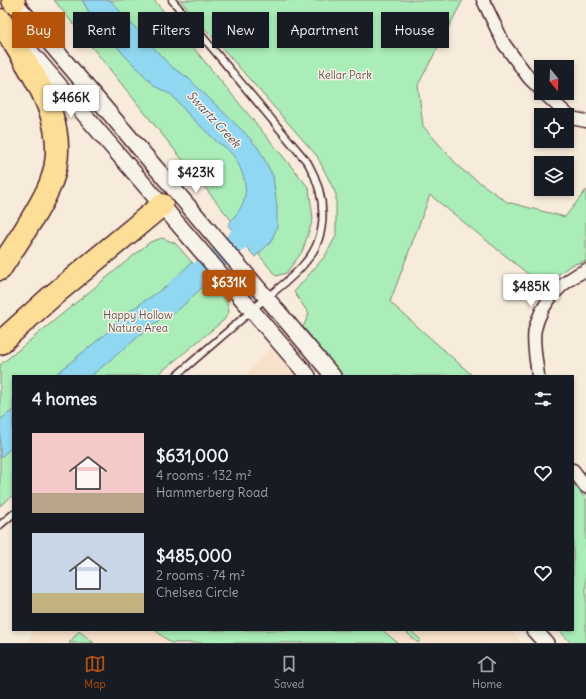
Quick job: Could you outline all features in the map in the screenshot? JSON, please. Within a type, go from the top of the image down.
[{"type":"highway","points":[[0,20],[44,94],[54,120],[58,145],[57,159],[50,185],[37,210],[0,269]]},
{"type":"highway","points":[[0,343],[51,297],[162,205]]},
{"type":"street","points":[[483,0],[504,44],[534,83]]},
{"type":"street","points":[[10,5],[164,177],[332,375]]},
{"type":"street","points":[[10,5],[162,205],[307,375]]},
{"type":"street","points":[[552,100],[571,118],[586,121]]},
{"type":"street","points":[[162,205],[166,192],[164,177]]},
{"type":"street","points":[[538,375],[534,330],[546,304],[561,286],[574,276],[586,270]]},
{"type":"street","points":[[574,471],[586,487]]},
{"type":"street","points":[[535,631],[546,643]]},
{"type":"lane","points":[[172,0],[299,151],[308,163],[320,186],[323,200],[323,214],[319,239],[313,253],[294,275],[177,375]]},
{"type":"lane","points":[[0,525],[12,515]]},
{"type":"shaded area","points":[[274,346],[298,375],[246,375]]},
{"type":"shaded area","points":[[35,631],[512,631],[522,643],[26,643]]},
{"type":"green space","points":[[54,0],[154,0],[164,12],[138,12],[138,48],[194,48],[309,188],[313,219],[302,252],[286,273],[276,276],[93,48],[130,48],[130,12],[73,12],[73,24]]},
{"type":"green space","name":"Kellar Park","points":[[180,0],[463,0],[449,26],[449,12],[381,12],[381,48],[438,48],[418,85],[423,126],[461,169],[507,202],[565,217],[586,190],[586,261],[571,265],[543,286],[430,195],[390,302],[472,375],[342,375],[303,327],[309,314],[294,292],[325,256],[336,236],[336,194],[317,156],[222,48],[269,48],[269,12],[212,12],[212,36],[204,27],[204,12],[191,12]]},
{"type":"green space","name":"Happy Hollow Nature Area","points":[[162,238],[175,243],[227,302],[229,312],[224,320],[157,375],[12,375],[12,496],[0,506],[0,365],[150,242]]},
{"type":"green space","points":[[574,484],[586,499],[586,643],[571,643],[560,631],[574,631]]},
{"type":"green space","points":[[79,631],[94,643],[69,643]]},
{"type":"green space","points":[[156,631],[383,631],[398,643],[171,643]]},
{"type":"green space","points":[[405,631],[411,631],[421,640],[418,643]]},
{"type":"water","points":[[82,0],[110,0],[121,12],[89,12]]},
{"type":"water","points":[[130,22],[138,31],[138,48],[154,48],[173,68],[187,77],[245,133],[259,149],[273,176],[277,207],[277,227],[271,242],[255,257],[228,225],[241,207],[245,196],[242,173],[235,158],[187,113],[172,95],[156,87],[118,48],[130,48]]},
{"type":"water","points":[[192,262],[209,281],[176,312],[162,318],[92,375],[55,375],[109,331],[118,319],[168,285]]},
{"type":"water","points":[[12,411],[12,447],[0,458],[0,420]]},
{"type":"waterway","name":"Swartz Creek","points":[[178,289],[231,247],[250,226],[257,215]]}]
